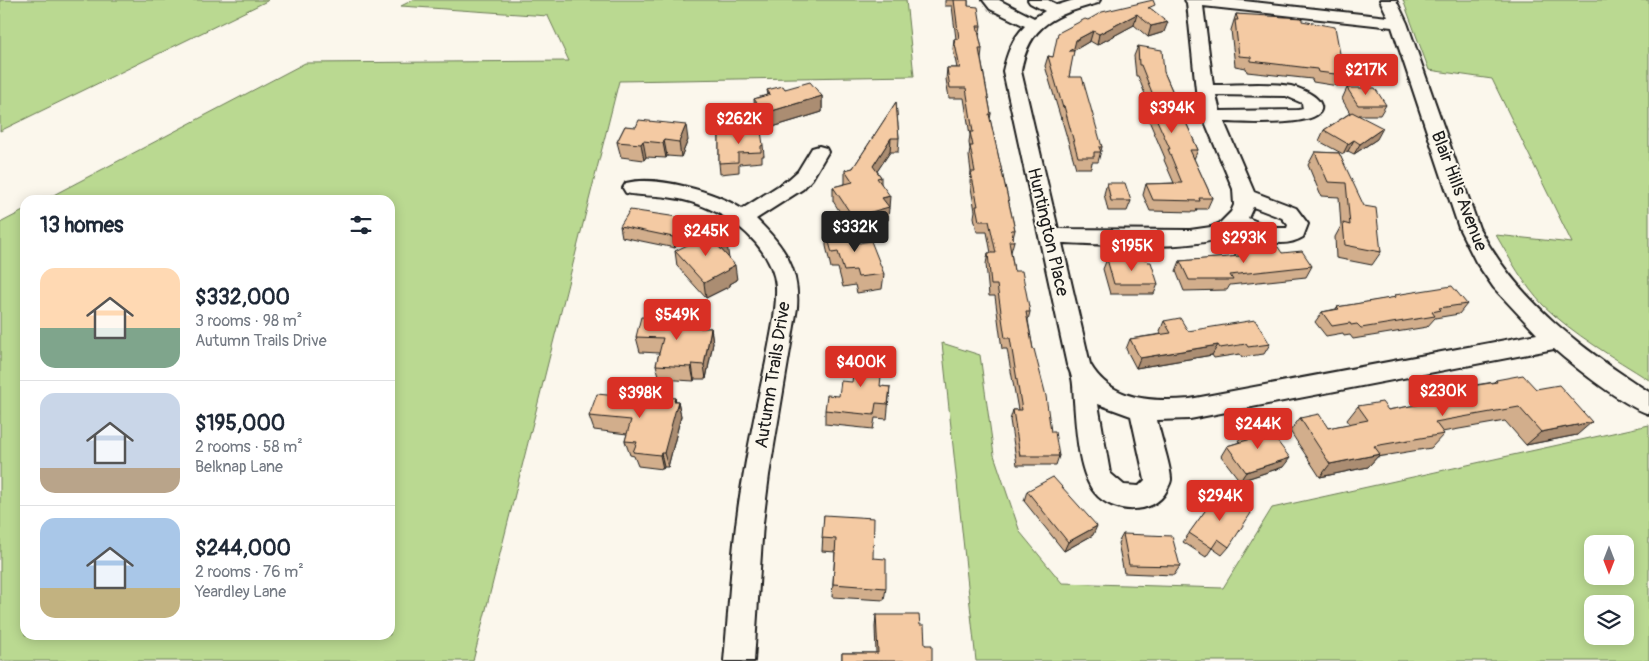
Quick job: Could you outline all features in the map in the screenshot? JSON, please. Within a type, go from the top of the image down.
[{"type":"street","points":[[991,0],[996,6],[1034,24]]},
{"type":"street","points":[[1036,0],[1062,9]]},
{"type":"street","name":"Huntington Place","points":[[1092,0],[1062,9],[1034,24],[1017,47],[1012,71],[1079,365],[1084,379],[1088,429],[1099,478],[1116,495],[1128,498],[1140,498],[1150,494],[1156,487],[1158,480],[1142,410]]},
{"type":"street","points":[[1049,236],[1196,237],[1217,233],[1228,228],[1242,212],[1245,196],[1212,117],[1201,76],[1194,0],[1399,23]]},
{"type":"street","name":"Blair Hills Avenue","points":[[1388,0],[1399,23],[1475,243],[1484,259],[1510,292],[1542,326],[1584,360],[1649,404]]},
{"type":"street","points":[[1205,90],[1289,91],[1305,97],[1312,104],[1312,109],[1309,113],[1299,116],[1212,117]]},
{"type":"street","points":[[742,218],[796,184],[806,175],[819,152]]},
{"type":"street","name":"Autumn Trails Drive","points":[[633,188],[677,191],[723,206],[742,218],[768,242],[786,278],[787,304],[750,522],[739,661]]},
{"type":"street","points":[[1235,221],[1277,236],[1286,237],[1298,230],[1298,224],[1289,213],[1245,196]]},
{"type":"street","points":[[1084,379],[1102,394],[1120,404],[1142,410],[1164,412],[1190,409],[1558,339]]},
{"type":"green space","points":[[0,0],[269,0],[0,131]]},
{"type":"green space","points":[[413,0],[906,0],[914,76],[619,81],[473,661],[0,661],[0,223],[20,213],[20,640],[395,640],[395,195],[54,195],[305,63],[569,61],[548,16],[401,6]]},
{"type":"green space","points":[[1403,0],[1649,0],[1649,380],[1594,345],[1555,316],[1536,297],[1518,272],[1496,235],[1572,243],[1492,79],[1429,70]]},
{"type":"green space","points":[[942,343],[980,355],[994,455],[1020,532],[1062,583],[1223,588],[1272,508],[1649,425],[1649,661],[976,661]]},
{"type":"building","points":[[954,0],[968,0],[968,6],[978,7],[981,26],[977,26],[982,49],[979,49],[991,114],[989,114],[1015,230],[1011,230],[1014,241],[1009,241],[1014,271],[1022,271],[1030,312],[1026,312],[1033,349],[1046,396],[1051,432],[1055,432],[1059,456],[1020,456],[1013,410],[1022,410],[1010,338],[1005,338],[997,285],[991,285],[988,253],[996,253],[989,221],[979,221],[976,206],[978,206],[971,172],[975,172],[970,146],[973,146],[970,132],[973,132],[966,88],[950,88],[947,68],[960,68],[954,39],[959,39]]},
{"type":"building","points":[[1153,0],[1155,5],[1148,8],[1168,22],[1151,26],[1137,14],[1099,34],[1093,31],[1076,40],[1074,48],[1069,51],[1074,51],[1069,77],[1082,77],[1102,147],[1099,147],[1101,152],[1094,152],[1094,157],[1078,157],[1048,56],[1053,57],[1058,33],[1102,12]]},
{"type":"building","points":[[1236,14],[1302,18],[1302,21],[1335,27],[1344,75],[1318,72],[1317,69],[1251,61],[1251,57],[1239,56],[1235,20],[1238,20]]},
{"type":"building","points":[[1138,46],[1162,50],[1164,72],[1198,150],[1190,150],[1212,198],[1199,198],[1200,201],[1153,200],[1146,184],[1182,183],[1168,149],[1170,149],[1150,105],[1157,105],[1141,65],[1139,65]]},
{"type":"building","points":[[810,82],[822,96],[765,113],[754,99],[770,94],[767,90],[783,86],[785,89]]},
{"type":"building","points":[[1347,88],[1375,88],[1386,105],[1358,105]]},
{"type":"building","points":[[896,102],[899,138],[891,138],[873,166],[881,177],[877,178],[890,196],[882,198],[889,207],[853,217],[833,187],[853,182],[845,170],[853,168]]},
{"type":"building","points":[[1352,112],[1383,128],[1360,144],[1354,140],[1348,144],[1324,130]]},
{"type":"building","points":[[639,120],[686,125],[679,142],[664,140],[663,143],[643,141],[641,144],[617,142],[625,126],[636,127]]},
{"type":"building","points":[[761,131],[763,145],[761,146],[761,152],[738,153],[738,162],[719,163],[719,135]]},
{"type":"building","points":[[1315,152],[1339,153],[1364,206],[1376,208],[1381,252],[1345,245],[1343,223],[1350,225],[1346,183],[1328,182]]},
{"type":"building","points":[[1107,183],[1125,183],[1131,201],[1111,201]]},
{"type":"building","points":[[630,210],[684,218],[673,237],[620,226]]},
{"type":"building","points":[[854,227],[859,243],[871,241],[884,274],[858,277],[856,270],[844,271],[838,252],[832,253],[826,231]]},
{"type":"building","points":[[716,231],[727,243],[719,247],[735,265],[704,283],[675,251]]},
{"type":"building","points":[[1278,247],[1282,253],[1302,251],[1312,266],[1230,275],[1233,280],[1189,280],[1180,261],[1240,256],[1237,251]]},
{"type":"building","points":[[1107,259],[1147,259],[1148,262],[1151,262],[1158,284],[1114,284]]},
{"type":"building","points":[[1452,286],[1467,304],[1439,308],[1441,310],[1432,312],[1435,316],[1361,328],[1357,324],[1351,325],[1350,323],[1332,326],[1322,312],[1339,309],[1337,307],[1396,297],[1395,295]]},
{"type":"building","points":[[641,317],[681,319],[680,324],[700,325],[700,328],[711,328],[704,365],[692,364],[691,367],[656,365],[663,338],[636,337]]},
{"type":"building","points":[[1180,318],[1188,331],[1255,320],[1270,344],[1248,347],[1246,344],[1220,348],[1218,345],[1140,358],[1130,339],[1171,333],[1164,321]]},
{"type":"building","points":[[856,353],[883,356],[880,386],[890,387],[888,404],[876,403],[874,415],[825,410],[827,395],[839,396],[841,381],[852,382]]},
{"type":"building","points":[[1523,375],[1536,389],[1559,385],[1592,422],[1541,432],[1519,407],[1435,422],[1444,434],[1374,446],[1380,454],[1330,464],[1300,418],[1319,414],[1328,428],[1368,420],[1358,406],[1382,402],[1388,410],[1439,401],[1432,392],[1497,382],[1496,380]]},
{"type":"building","points":[[597,394],[638,398],[649,398],[649,396],[675,398],[674,401],[678,401],[664,453],[660,455],[633,452],[637,442],[625,441],[631,420],[589,416]]},
{"type":"building","points":[[1265,425],[1290,458],[1246,472],[1227,446],[1251,439],[1245,431]]},
{"type":"building","points":[[1053,477],[1097,526],[1068,542],[1027,491]]},
{"type":"building","points":[[1218,493],[1251,513],[1229,547],[1218,539],[1212,548],[1189,533]]},
{"type":"building","points":[[824,515],[874,518],[873,558],[886,559],[886,588],[833,584],[836,539],[822,538]]},
{"type":"building","points":[[1123,534],[1172,536],[1180,566],[1129,565]]},
{"type":"building","points":[[876,615],[919,615],[920,625],[924,625],[925,645],[932,645],[932,661],[842,661],[842,653],[878,653]]}]
